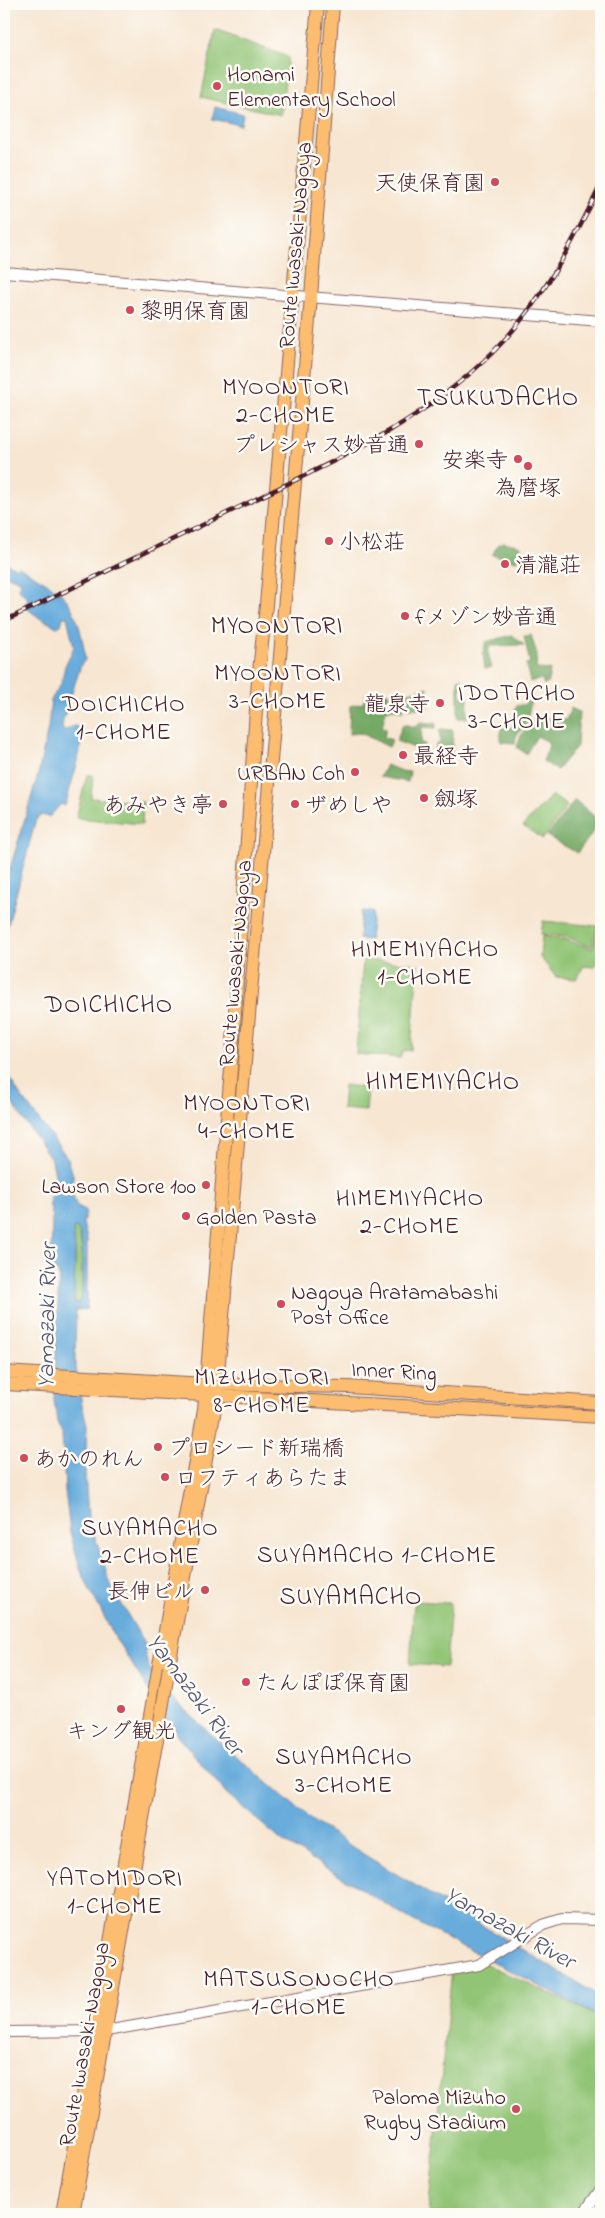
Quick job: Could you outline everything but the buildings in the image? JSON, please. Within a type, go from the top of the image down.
[{"type":"main road","name":"Route Iwasaki-Nagoya","points":[[73,2214],[152,1701],[211,1390],[212,1312],[251,800],[258,681],[318,4]]},
{"type":"main road","name":"Route Iwasaki-Nagoya","points":[[62,2214],[101,2031],[160,1722],[211,1390],[247,1057],[291,513],[311,297],[333,4]]},
{"type":"main road","name":"Inner Ring","points":[[4,1372],[48,1381]]},
{"type":"main road","name":"Inner Ring","points":[[4,1384],[48,1381],[85,1383],[601,1417]]},
{"type":"main road","name":"Inner Ring","points":[[211,1390],[348,1387],[601,1403]]},
{"type":"street","points":[[4,272],[601,320]]},
{"type":"street","points":[[4,2032],[101,2031],[484,1963],[543,1925],[562,1919],[601,1920]]},
{"type":"street","points":[[583,2214],[601,2189]]},
{"type":"street","points":[[596,2214],[601,2207]]},
{"type":"green space","points":[[215,30],[288,57],[281,115],[201,97]]},
{"type":"green space","points":[[504,542],[521,546],[517,561],[492,555],[498,545]]},
{"type":"green space","points":[[512,635],[524,645],[490,646],[488,653],[492,668],[485,669],[483,653],[486,642]]},
{"type":"green space","points":[[531,635],[537,655],[536,669],[550,670],[548,683],[544,685],[542,679],[530,682],[526,664],[530,663],[524,636]]},
{"type":"green space","points":[[462,678],[461,696],[468,697],[467,718],[458,718],[458,679]]},
{"type":"green space","points":[[428,687],[427,709],[408,708],[408,692]]},
{"type":"green space","points":[[367,692],[388,693],[390,703],[404,702],[403,711],[395,709],[386,710],[382,727],[386,728],[384,737],[392,740],[389,747],[361,733],[349,734],[350,706],[363,703]]},
{"type":"green space","points":[[532,694],[527,723],[516,736],[515,743],[501,742],[501,727],[512,728],[516,706],[526,704],[525,696]]},
{"type":"green space","points":[[571,708],[579,712],[577,746],[557,770],[543,761],[549,746],[547,741],[537,736],[526,754],[517,747],[523,733],[537,719],[566,720]]},
{"type":"green space","points":[[420,722],[436,723],[436,728],[422,727],[421,743],[425,744],[423,751],[396,741],[403,724],[415,727]]},
{"type":"green space","points":[[440,729],[453,730],[452,754],[436,753],[436,744],[440,744]]},
{"type":"green space","points":[[386,765],[401,771],[410,772],[408,782],[380,777]]},
{"type":"green space","points":[[87,775],[93,775],[91,798],[143,802],[142,824],[76,818]]},
{"type":"green space","points":[[552,795],[567,806],[543,839],[523,826]]},
{"type":"green space","points":[[575,800],[601,822],[577,853],[547,836]]},
{"type":"green space","points":[[543,921],[598,926],[591,947],[567,937],[541,934]]},
{"type":"green space","points":[[598,932],[601,934],[601,958],[594,967],[584,966],[576,979],[556,977],[540,957],[542,936],[565,939],[592,949]]},
{"type":"green space","points":[[363,960],[418,964],[411,1050],[403,1051],[400,1058],[356,1054]]},
{"type":"green space","points":[[344,1085],[368,1088],[366,1111],[342,1109]]},
{"type":"green space","points":[[73,1229],[79,1229],[82,1249],[82,1297],[78,1304],[75,1303],[74,1297],[75,1252]]},
{"type":"green space","points":[[414,1601],[451,1603],[446,1667],[410,1664]]},
{"type":"green space","points":[[484,1963],[601,2018],[601,2214],[428,2214],[452,1969]]},
{"type":"water","points":[[215,107],[243,114],[241,125],[212,119]]},
{"type":"water","points":[[4,561],[15,568],[19,566],[57,590],[67,600],[80,629],[85,660],[81,665],[63,720],[62,728],[64,731],[74,726],[83,728],[78,761],[65,806],[61,804],[49,817],[42,815],[36,819],[4,940],[4,889],[39,771],[48,728],[51,700],[61,684],[65,666],[74,647],[67,617],[63,617],[61,625],[57,627],[38,617],[24,606],[28,599],[18,588],[21,584],[20,581],[4,574]]},
{"type":"water","points":[[361,911],[373,912],[370,940],[359,939]]},
{"type":"water","points":[[4,1068],[18,1092],[69,1160],[73,1175],[75,1202],[86,1213],[83,1223],[87,1239],[87,1309],[76,1310],[75,1361],[87,1425],[85,1474],[88,1517],[112,1588],[148,1649],[144,1650],[148,1666],[171,1697],[213,1736],[311,1820],[368,1857],[601,1997],[601,2018],[412,1920],[282,1841],[226,1793],[179,1738],[116,1639],[89,1588],[81,1571],[70,1532],[65,1490],[62,1433],[57,1422],[54,1400],[59,1275],[57,1271],[55,1272],[51,1279],[52,1219],[49,1198],[55,1191],[56,1180],[52,1160],[6,1095],[4,1089]],"holes":[[[76,1228],[79,1232],[83,1271],[82,1297],[78,1304],[75,1303],[74,1297],[75,1252],[73,1229]]]},
{"type":"railway","points":[[4,621],[349,454],[380,437],[439,398],[494,351],[527,313],[555,272],[601,184]]},
{"type":"place","name":"Honami Elementary School","points":[[217,86]]},
{"type":"place","name":"天使保育園","points":[[495,182]]},
{"type":"place","name":"黎明保育園","points":[[130,310]]},
{"type":"place","name":"プレシャス妙音通","points":[[419,444]]},
{"type":"place","name":"安楽寺","points":[[518,459]]},
{"type":"place","name":"為麿塚","points":[[528,466]]},
{"type":"place","name":"小松荘","points":[[329,541]]},
{"type":"place","name":"清瀧荘","points":[[505,564]]},
{"type":"place","name":"fメゾン妙音通","points":[[405,616]]},
{"type":"place","name":"龍泉寺","points":[[440,703]]},
{"type":"place","name":"最経寺","points":[[403,755]]},
{"type":"place","name":"URBAN Coh","points":[[355,772]]},
{"type":"place","name":"劔塚","points":[[424,798]]},
{"type":"place","name":"あみやき亭","points":[[223,804]]},
{"type":"place","name":"ザめしや","points":[[295,804]]},
{"type":"place","name":"Lawson Store 100","points":[[206,1185]]},
{"type":"place","name":"Golden Pasta","points":[[186,1216]]},
{"type":"place","name":"Nagoya Aratamabashi Post Office","points":[[281,1304]]},
{"type":"place","name":"プロシード新瑞橋","points":[[158,1447]]},
{"type":"place","name":"あかのれん","points":[[24,1458]]},
{"type":"place","name":"ロフティあらたま","points":[[165,1477]]},
{"type":"place","name":"長伸ビル","points":[[205,1590]]},
{"type":"place","name":"たんぽぽ保育園","points":[[246,1682]]},
{"type":"place","name":"キング観光","points":[[121,1709]]},
{"type":"place","name":"Paloma Mizuho Rugby Stadium","points":[[516,2109]]},
{"type":"district","name":"TSUKUDACHO","points":[[498,396]]},
{"type":"district","name":"MYOONTORI 2-CHOME","points":[[286,400]]},
{"type":"district","name":"MYOONTORI","points":[[277,624]]},
{"type":"district","name":"MYOONTORI 3-CHOME","points":[[278,686]]},
{"type":"district","name":"IDOTACHO 3-CHOME","points":[[517,706]]},
{"type":"district","name":"DOICHICHO 1-CHOME","points":[[124,717]]},
{"type":"district","name":"HIMEMIYACHO 1-CHOME","points":[[425,962]]},
{"type":"district","name":"DOICHICHO","points":[[109,1003]]},
{"type":"district","name":"HIMEMIYACHO","points":[[443,1080]]},
{"type":"district","name":"MYOONTORI 4-CHOME","points":[[247,1116]]},
{"type":"district","name":"HIMEMIYACHO 2-CHOME","points":[[410,1211]]},
{"type":"district","name":"MIZUHOTORI 8-CHOME","points":[[262,1390]]},
{"type":"district","name":"SUYAMACHO 2-CHOME","points":[[150,1541]]},
{"type":"district","name":"SUYAMACHO 1-CHOME","points":[[377,1554]]},
{"type":"district","name":"SUYAMACHO","points":[[351,1595]]},
{"type":"district","name":"SUYAMACHO 3-CHOME","points":[[344,1770]]},
{"type":"district","name":"YATOMIDORI 1-CHOME","points":[[115,1891]]},
{"type":"district","name":"MATSUSONOCHO 1-CHOME","points":[[299,1992]]},
{"type":"water label","name":"Yamazaki River","points":[[46,1316]]},
{"type":"water label","name":"Yamazaki River","points":[[196,1694]]},
{"type":"water label","name":"Yamazaki River","points":[[510,1927]]}]
